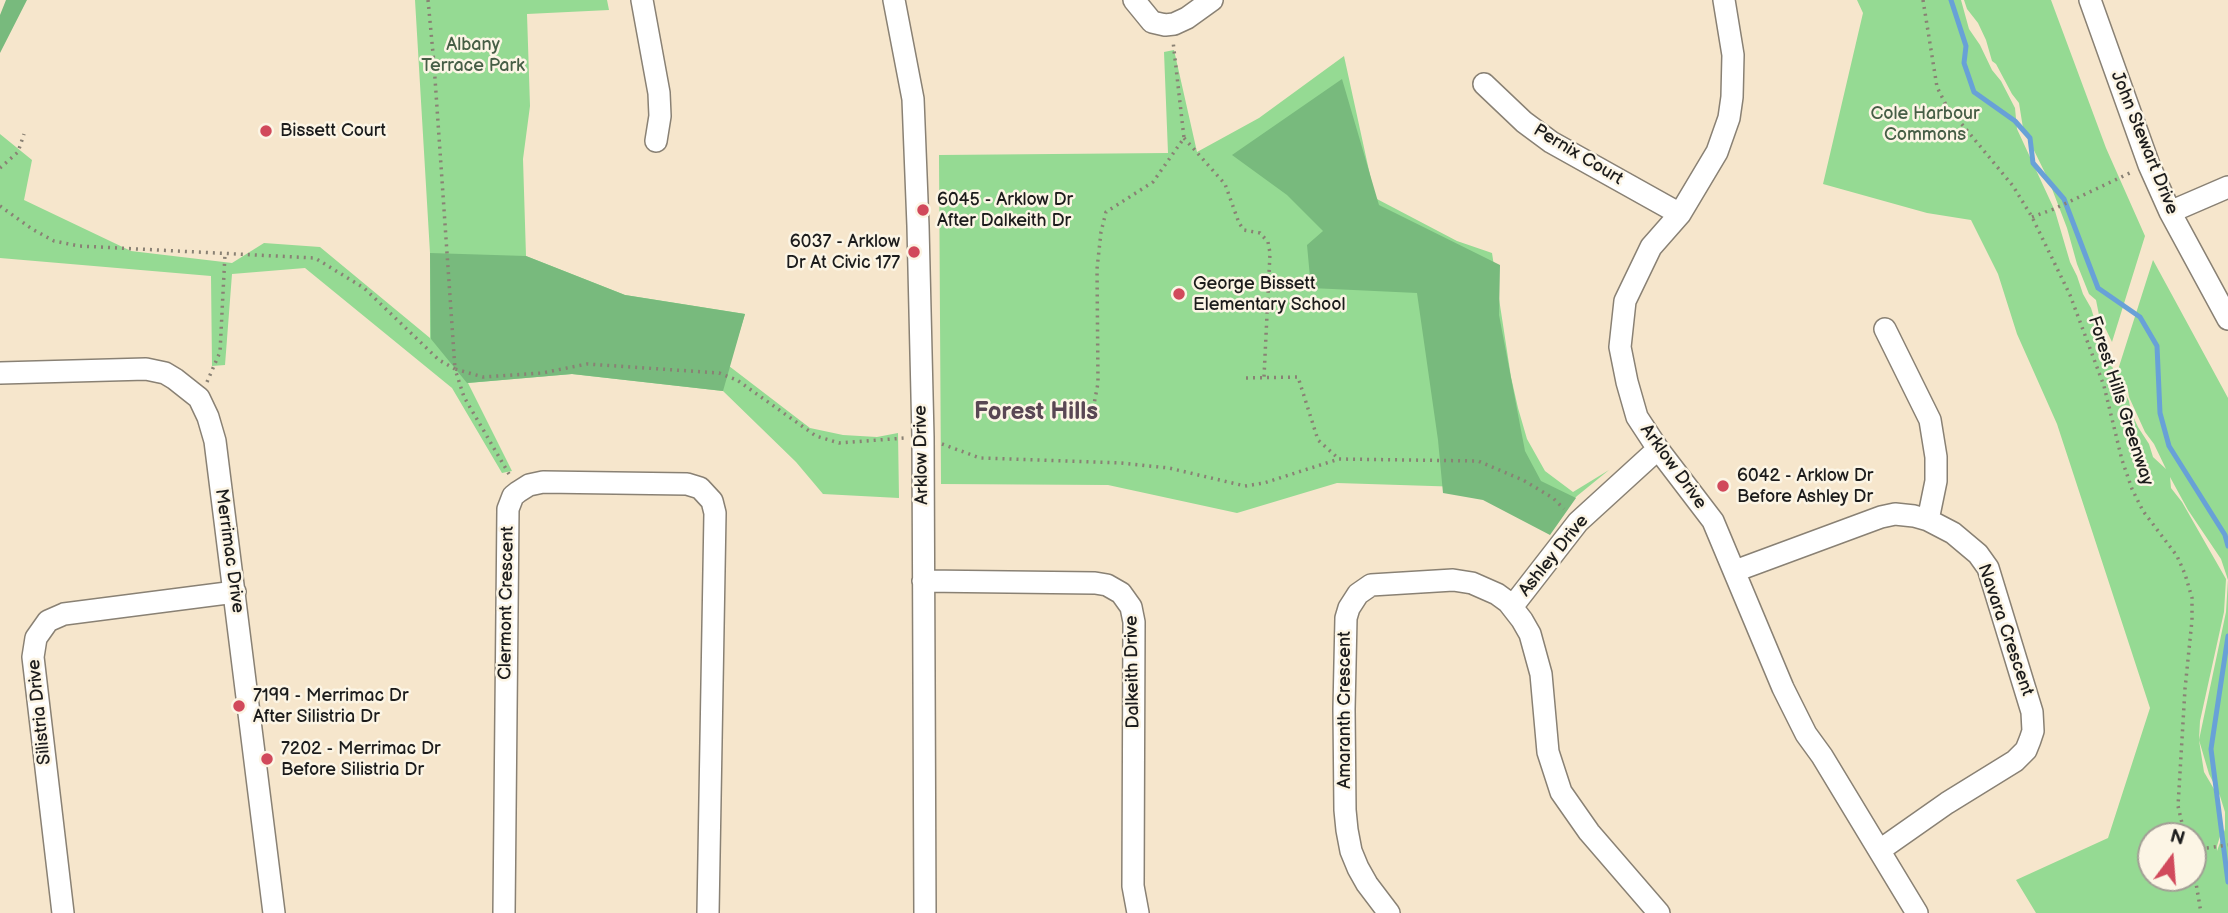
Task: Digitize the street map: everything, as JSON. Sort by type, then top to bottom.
[{"type":"street","points":[[642,0],[659,93],[660,116],[656,141]]},
{"type":"street","name":"Arklow Drive","points":[[894,0],[913,99],[923,437],[925,913]]},
{"type":"street","points":[[1135,0],[1152,22],[1160,25],[1172,25],[1187,18],[1212,0]]},
{"type":"street","name":"Arklow Drive","points":[[1724,0],[1733,55],[1729,118],[1717,152],[1680,214],[1651,247],[1625,301],[1620,347],[1627,382],[1637,417],[1713,521],[1793,711],[1917,913]]},
{"type":"street","name":"John Stewart Drive","points":[[2091,0],[2149,164],[2170,212],[2228,319]]},
{"type":"street","name":"Pernix Court","points":[[1484,84],[1524,122],[1551,142],[1680,214]]},
{"type":"street","points":[[2170,212],[2228,187]]},
{"type":"street","points":[[1885,329],[1930,420],[1936,457],[1936,481],[1928,520]]},
{"type":"street","points":[[0,373],[146,369],[165,373],[199,398]]},
{"type":"street","name":"Merrimac Drive","points":[[199,398],[215,441],[274,913]]},
{"type":"street","name":"Ashley Drive","points":[[1512,607],[1578,522],[1658,449]]},
{"type":"street","points":[[523,488],[543,482],[687,484],[700,488],[712,501],[715,513],[708,913]]},
{"type":"street","name":"Clermont Crescent","points":[[504,913],[508,516],[510,502],[523,488]]},
{"type":"street","name":"Navara Crescent","points":[[1735,571],[1881,517],[1903,515],[1928,520],[1963,540],[1988,568],[2032,712],[2033,730],[2025,750],[2015,761],[1947,803],[1880,850]]},
{"type":"street","name":"Amaranth Crescent","points":[[1389,913],[1358,868],[1351,851],[1346,820],[1344,636],[1349,608],[1358,594],[1371,585],[1452,580],[1472,583],[1502,597],[1530,634],[1544,693],[1548,752],[1561,792],[1589,832],[1660,913]]},
{"type":"street","name":"Dalkeith Drive","points":[[923,581],[1095,583],[1107,585],[1121,593],[1131,607],[1135,622],[1133,886],[1138,913]]},
{"type":"street","name":"Silistria Drive","points":[[63,913],[33,657],[36,638],[48,621],[64,614],[235,592]]},
{"type":"path","points":[[428,0],[455,369],[464,397],[512,478],[523,488]]},
{"type":"path","name":"Forest Hills Greenway","points":[[1923,0],[1937,87],[1946,105],[2013,186],[2032,217],[2070,295],[2099,373],[2132,489],[2143,511],[2177,556],[2185,574],[2192,598],[2178,806],[2182,822]]},
{"type":"path","points":[[1172,25],[1184,138],[1226,184],[1239,223],[1244,230],[1260,233],[1268,242],[1270,253],[1264,377]]},
{"type":"path","points":[[0,167],[18,152],[24,134]]},
{"type":"path","points":[[1093,415],[1098,383],[1097,269],[1106,212],[1153,182],[1184,138]]},
{"type":"path","points":[[2032,217],[2075,200],[2149,164]]},
{"type":"path","points":[[0,206],[54,241],[79,246],[315,258],[364,288],[439,360],[455,369],[484,377],[542,373],[587,364],[719,373],[737,380],[816,436],[839,443],[923,437],[980,457],[1121,463],[1169,468],[1245,486],[1264,483],[1339,459],[1478,461],[1523,480],[1553,498],[1578,522]]},
{"type":"path","points":[[199,398],[220,352],[225,254]]},
{"type":"path","points":[[1246,378],[1298,377],[1318,440],[1339,459]]},
{"type":"path","points":[[2207,848],[2228,845]]},
{"type":"path","points":[[2198,892],[2201,913]]},
{"type":"green space","points":[[6,0],[27,0],[0,53],[0,15]]},
{"type":"green space","name":"Albany Terrace Park","points":[[415,0],[607,0],[609,10],[527,14],[530,106],[523,159],[526,256],[625,295],[745,314],[729,366],[810,428],[843,435],[877,437],[898,433],[899,498],[823,494],[796,462],[723,391],[572,374],[468,383],[512,471],[502,473],[452,388],[305,268],[232,274],[225,365],[212,366],[211,276],[0,258],[0,134],[32,160],[24,200],[131,251],[232,263],[264,243],[320,247],[430,338],[430,253]]},
{"type":"green space","name":"Cole Harbour Commons","points":[[1857,0],[1961,0],[1969,29],[2015,108],[2017,129],[2055,211],[2070,262],[2091,308],[2116,376],[2153,260],[2228,398],[2228,580],[2228,913],[2036,913],[2016,880],[2108,838],[2150,708],[2057,424],[2017,334],[1998,274],[1971,220],[1927,213],[1823,184],[1863,13]],"holes":[[[2118,380],[2127,385],[2129,397],[2145,432],[2166,469],[2153,457]],[[2170,477],[2188,510],[2221,559],[2228,580],[2226,612],[2199,740],[2200,721],[2224,612],[2226,579],[2182,502],[2171,488]],[[2199,740],[2209,774],[2225,812],[2225,829],[2217,851],[2222,830],[2221,815],[2214,789],[2204,772]]]},
{"type":"green space","name":"Cole Harbour Commons","points":[[1964,0],[2051,0],[2106,148],[2145,236],[2112,342],[2099,315],[2096,300],[2089,294],[2077,264],[2049,181],[2023,128],[2019,103],[1992,61],[1986,40]]},
{"type":"green space","points":[[1174,50],[1197,152],[1259,118],[1344,56],[1375,198],[1457,241],[1492,253],[1518,408],[1527,439],[1545,471],[1573,492],[1609,470],[1577,496],[1553,522],[1463,487],[1337,483],[1237,513],[1108,485],[941,484],[939,155],[1168,153],[1164,52]]},
{"type":"green space","points":[[1342,79],[1379,205],[1500,265],[1499,315],[1525,451],[1541,481],[1576,498],[1550,535],[1483,500],[1443,493],[1417,293],[1311,288],[1307,245],[1323,231],[1287,195],[1232,155]]},
{"type":"green space","points":[[430,253],[526,256],[625,295],[745,314],[723,391],[572,374],[467,383],[431,339]]},
{"type":"waterway","points":[[1951,0],[1966,46],[1964,63],[1974,92],[2015,121],[2030,138],[2033,163],[2064,199],[2098,288],[2140,317],[2157,346],[2160,413],[2169,446],[2225,535],[2228,546]]},
{"type":"waterway","points":[[2228,636],[2211,749],[2228,882]]},
{"type":"place","name":"Bissett Court","points":[[266,131]]},
{"type":"place","name":"6045 - Arklow Dr After Dalkeith Dr","points":[[923,210]]},
{"type":"place","name":"6037 - Arklow Dr At Civic 177","points":[[914,252]]},
{"type":"place","name":"George Bissett Elementary School","points":[[1179,294]]},
{"type":"place","name":"6042 - Arklow Dr Before Ashley Dr","points":[[1723,486]]},
{"type":"place","name":"7199 - Merrimac Dr After Silistria Dr","points":[[239,706]]},
{"type":"place","name":"7202 - Merrimac Dr Before Silistria Dr","points":[[267,759]]},
{"type":"district","name":"Forest Hills","points":[[1036,413]]}]
